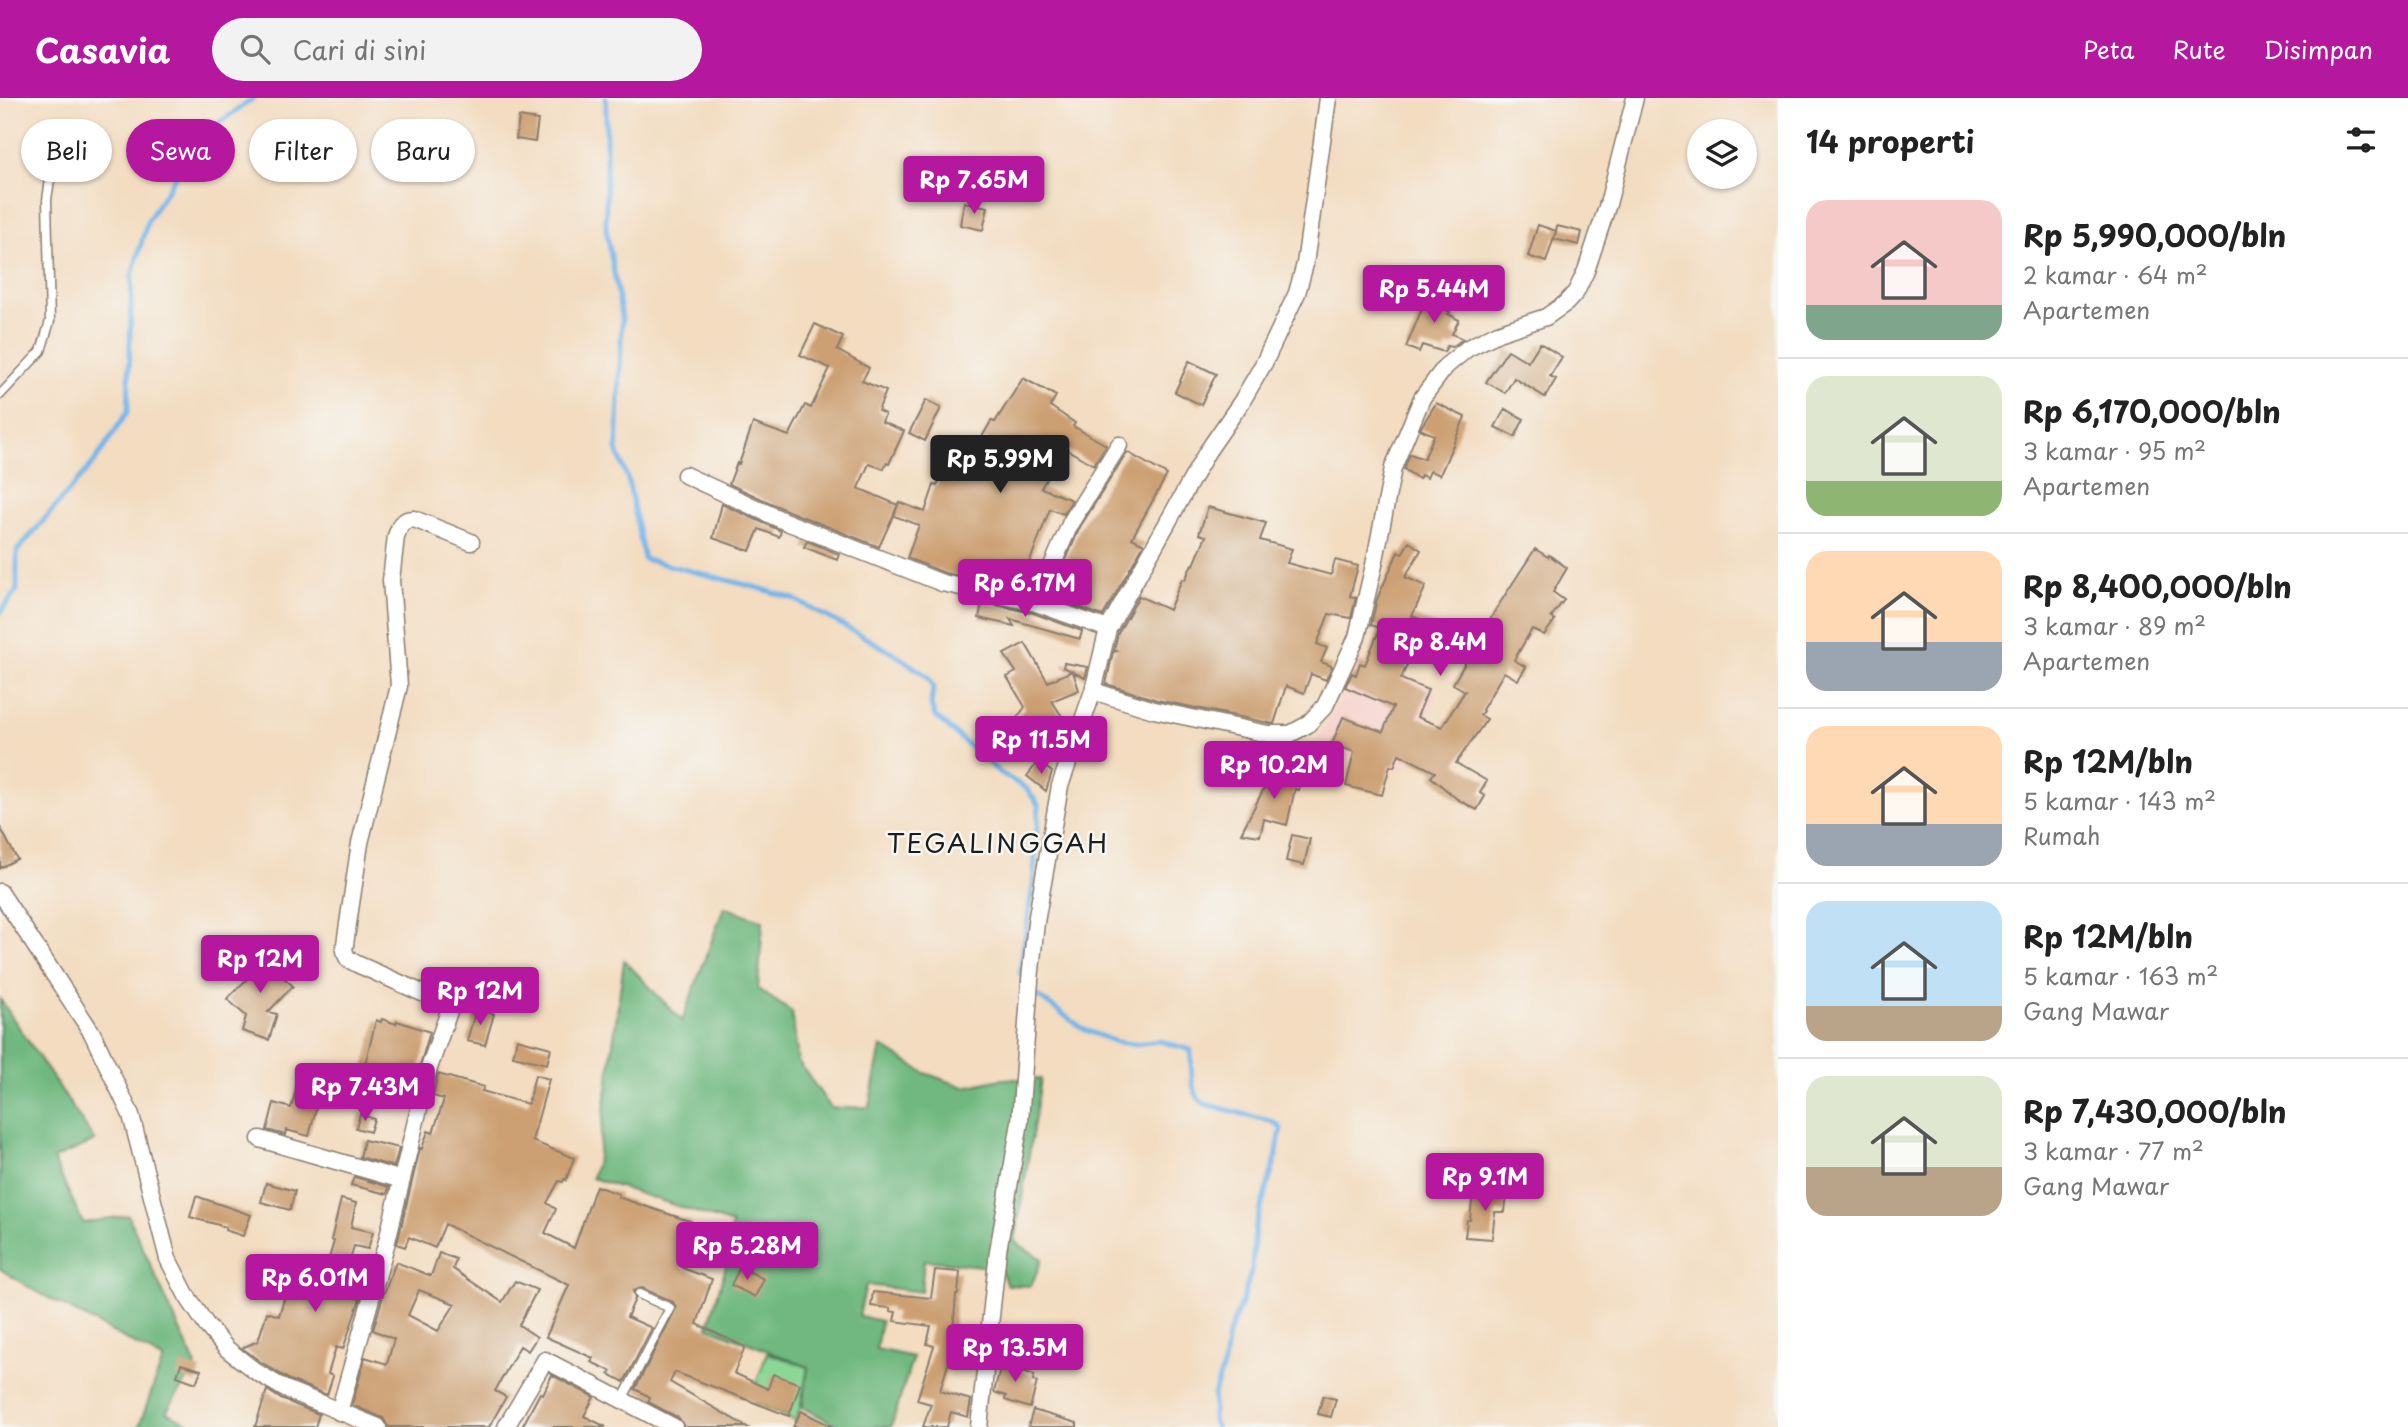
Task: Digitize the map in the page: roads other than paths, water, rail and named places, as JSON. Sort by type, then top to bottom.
[{"type":"street","points":[[979,1427],[998,1251],[1020,1122],[1036,922],[1060,786],[1093,691],[1108,629],[1207,452],[1264,363],[1297,293],[1307,250],[1328,98]]},
{"type":"street","points":[[1093,691],[1154,710],[1268,734],[1290,734],[1307,725],[1325,706],[1357,637],[1393,468],[1422,398],[1446,366],[1468,348],[1498,333],[1546,317],[1576,292],[1586,271],[1608,204],[1635,98]]},
{"type":"street","points":[[1035,603],[1071,522],[1119,445]]},
{"type":"street","points":[[685,475],[784,521],[942,583],[1035,603],[1108,629]]},
{"type":"street","points":[[341,1417],[437,1042],[449,1011],[447,1004],[357,964],[348,959],[344,951],[360,843],[399,686],[391,580],[398,527],[407,520],[414,519],[471,542]]},
{"type":"street","points":[[0,891],[92,1033],[131,1115],[168,1259],[200,1316],[227,1349],[255,1371],[341,1417],[378,1427]]},
{"type":"street","points":[[260,1139],[402,1180]]},
{"type":"street","points":[[506,1427],[545,1360],[674,1427]]},
{"type":"lane","points":[[0,395],[41,351],[50,321],[47,200],[50,182]]},
{"type":"lane","points":[[622,1399],[670,1308],[639,1294]]},
{"type":"waterway","points":[[0,613],[17,590],[17,551],[95,461],[128,411],[132,275],[148,220],[203,134],[254,98]]},
{"type":"waterway","points":[[606,98],[606,228],[622,318],[617,450],[628,480],[644,559],[794,599],[895,654],[928,677],[933,687],[931,706],[935,716],[999,772],[1027,789],[1039,806],[1033,884],[1020,972],[1025,985]]},
{"type":"waterway","points":[[1032,992],[1085,1030],[1116,1042],[1134,1044],[1160,1041],[1191,1050],[1193,1087],[1205,1104],[1274,1122],[1281,1128],[1276,1158],[1255,1228],[1252,1268],[1228,1335],[1224,1364],[1214,1394],[1213,1419],[1216,1427]]},
{"type":"district","name":"TEGALINGGAH","points":[[998,842]]}]
